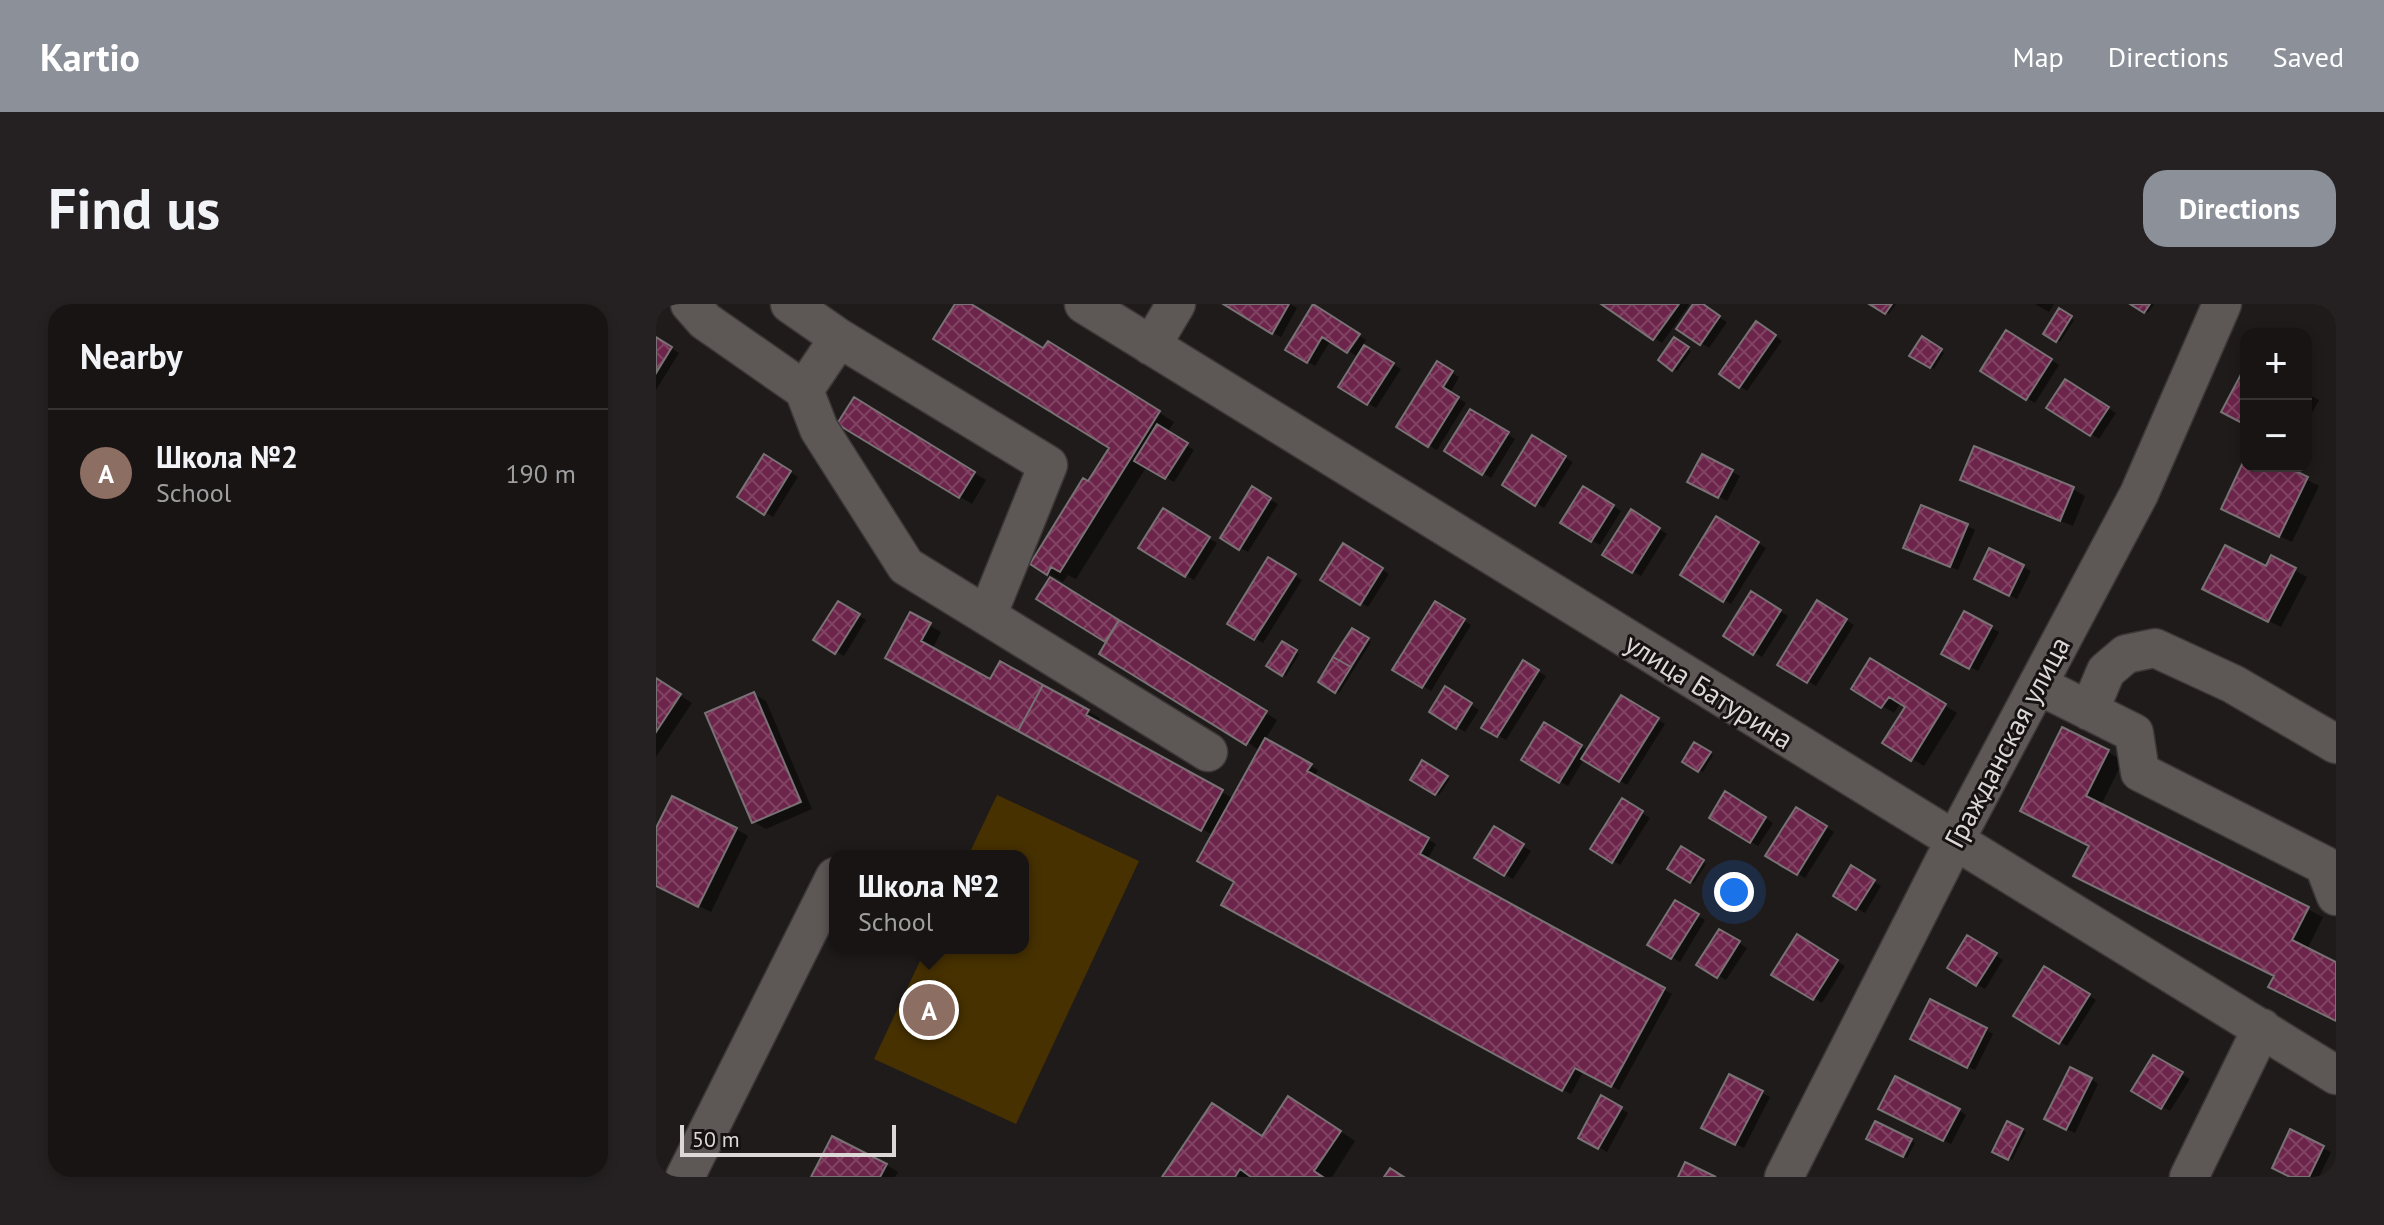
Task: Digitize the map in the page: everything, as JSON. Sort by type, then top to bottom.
[{"type":"street","points":[[690,304],[705,321],[804,390],[819,429],[906,566],[1208,752]]},
{"type":"street","points":[[790,304],[839,338],[1048,465],[987,616]]},
{"type":"street","name":"улица Батурина","points":[[1084,304],[2336,1075]]},
{"type":"street","points":[[1151,346],[1176,304]]},
{"type":"street","name":"Гражданская улица","points":[[1784,1177],[1954,842],[2139,494],[2222,304]]},
{"type":"street","points":[[804,390],[839,338]]},
{"type":"street","points":[[2089,711],[2106,671],[2126,654],[2155,648],[2233,684],[2336,744]]},
{"type":"street","points":[[2038,685],[2134,733],[2140,772],[2324,865],[2336,896]]},
{"type":"street","points":[[685,1177],[829,889]]},
{"type":"street","points":[[2189,1177],[2262,1028]]},
{"type":"shaded area","points":[[997,795],[1139,861],[1016,1124],[874,1059],[923,954],[1029,954],[1029,850],[971,850]]},
{"type":"building","points":[[955,304],[971,304],[1043,348],[1048,341],[1160,411],[1060,572],[1051,567],[1047,575],[1030,564],[1083,478],[1088,481],[1109,448],[933,339]]},
{"type":"building","points":[[1223,304],[1289,304],[1272,334]]},
{"type":"building","points":[[1313,304],[1360,334],[1347,353],[1322,337],[1307,363],[1285,350]]},
{"type":"building","points":[[1601,304],[1679,304],[1653,340]]},
{"type":"building","points":[[1693,304],[1703,304],[1720,316],[1700,345],[1676,329]]},
{"type":"building","points":[[1869,304],[1892,304],[1885,314]]},
{"type":"building","points":[[2130,304],[2150,304],[2144,313]]},
{"type":"building","points":[[2059,308],[2072,316],[2056,342],[2043,334]]},
{"type":"building","points":[[1756,321],[1776,335],[1739,388],[1719,374]]},
{"type":"building","points":[[2006,330],[2052,359],[2026,400],[1980,371]]},
{"type":"building","points":[[1922,336],[1942,349],[1930,368],[1909,356]]},
{"type":"building","points":[[656,337],[672,347],[656,373]]},
{"type":"building","points":[[1674,337],[1689,347],[1672,371],[1658,360]]},
{"type":"building","points":[[1364,345],[1394,363],[1367,405],[1338,387]]},
{"type":"building","points":[[1437,361],[1453,371],[1443,387],[1459,397],[1428,447],[1396,427]]},
{"type":"building","points":[[2240,376],[2240,422],[2221,412]]},
{"type":"building","points":[[2065,379],[2109,407],[2090,436],[2046,408]]},
{"type":"building","points":[[854,397],[975,472],[959,498],[837,424]]},
{"type":"building","points":[[1470,409],[1509,432],[1482,475],[1444,451]]},
{"type":"building","points":[[1157,424],[1188,443],[1165,479],[1134,461]]},
{"type":"building","points":[[1532,435],[1566,456],[1535,506],[1502,485]]},
{"type":"building","points":[[1974,446],[2074,487],[2060,521],[1960,480]]},
{"type":"building","points":[[764,454],[791,471],[764,515],[737,497]]},
{"type":"building","points":[[1702,454],[1733,470],[1718,498],[1687,482]]},
{"type":"building","points":[[2240,469],[2240,472],[2298,472],[2308,477],[2279,537],[2221,509]]},
{"type":"building","points":[[1252,486],[1271,498],[1239,550],[1220,538]]},
{"type":"building","points":[[1583,486],[1614,505],[1591,542],[1560,523]]},
{"type":"building","points":[[1921,505],[1968,524],[1950,567],[1903,548]]},
{"type":"building","points":[[1163,508],[1210,537],[1185,577],[1138,548]]},
{"type":"building","points":[[1631,509],[1660,528],[1632,573],[1602,555]]},
{"type":"building","points":[[1716,516],[1759,542],[1723,602],[1680,575]]},
{"type":"building","points":[[1343,543],[1383,568],[1360,605],[1320,580]]},
{"type":"building","points":[[2225,545],[2266,566],[2271,555],[2296,568],[2268,622],[2202,589]]},
{"type":"building","points":[[1989,548],[2024,565],[2009,596],[1974,579]]},
{"type":"building","points":[[1268,557],[1296,574],[1254,640],[1227,624]]},
{"type":"building","points":[[1050,577],[1119,620],[1105,642],[1036,599]]},
{"type":"building","points":[[1751,591],[1781,610],[1753,655],[1723,636]]},
{"type":"building","points":[[1817,600],[1847,619],[1807,683],[1777,665]]},
{"type":"building","points":[[838,601],[860,614],[835,654],[813,640]]},
{"type":"building","points":[[1435,601],[1465,619],[1422,688],[1392,670]]},
{"type":"building","points":[[1964,611],[1992,626],[1969,669],[1941,654]]},
{"type":"building","points":[[910,612],[931,623],[921,641],[990,679],[1000,661],[1043,685],[1018,731],[885,658]]},
{"type":"building","points":[[1119,620],[1267,711],[1246,745],[1099,654]]},
{"type":"building","points":[[1352,628],[1369,638],[1351,667],[1333,657]]},
{"type":"building","points":[[1282,641],[1297,650],[1282,676],[1266,666]]},
{"type":"building","points":[[1333,657],[1351,667],[1335,693],[1318,682]]},
{"type":"building","points":[[1870,658],[1946,704],[1911,761],[1882,743],[1905,707],[1889,697],[1881,708],[1851,689]]},
{"type":"building","points":[[1523,660],[1539,670],[1497,737],[1481,728]]},
{"type":"building","points":[[656,678],[681,694],[656,732]]},
{"type":"building","points":[[1043,685],[1089,710],[1086,715],[1223,790],[1201,831],[1018,731]]},
{"type":"building","points":[[1445,686],[1472,703],[1456,729],[1429,712]]},
{"type":"building","points":[[754,692],[801,802],[752,823],[705,713]]},
{"type":"building","points":[[1621,695],[1659,718],[1619,782],[1581,759]]},
{"type":"building","points":[[1544,722],[1582,745],[1559,783],[1521,760]]},
{"type":"building","points":[[2062,727],[2109,750],[2086,796],[2309,907],[2292,940],[2336,962],[2336,1021],[2268,987],[2274,976],[2073,876],[2089,846],[2020,811]]},
{"type":"building","points":[[1265,738],[1312,764],[1307,771],[1429,838],[1420,854],[1665,988],[1611,1087],[1575,1068],[1562,1091],[1221,905],[1234,882],[1197,861]]},
{"type":"building","points":[[1694,742],[1711,752],[1698,772],[1682,762]]},
{"type":"building","points":[[1422,760],[1448,776],[1435,795],[1410,780]]},
{"type":"building","points":[[1725,791],[1766,817],[1750,843],[1709,818]]},
{"type":"building","points":[[672,796],[737,828],[698,907],[656,886],[656,828]]},
{"type":"building","points":[[1622,798],[1643,811],[1612,863],[1590,849]]},
{"type":"building","points":[[1796,807],[1827,826],[1797,875],[1765,856]]},
{"type":"building","points":[[1494,826],[1524,844],[1504,876],[1474,858]]},
{"type":"building","points":[[1681,846],[1704,860],[1690,883],[1667,869]]},
{"type":"building","points":[[1851,865],[1875,880],[1856,910],[1833,896]]},
{"type":"building","points":[[1675,900],[1699,914],[1671,959],[1647,945]]},
{"type":"building","points":[[1719,929],[1740,941],[1717,978],[1696,965]]},
{"type":"building","points":[[1797,934],[1838,960],[1813,1000],[1771,975]]},
{"type":"building","points":[[1967,935],[1997,953],[1976,986],[1947,968]]},
{"type":"building","points":[[2044,966],[2090,994],[2059,1044],[2013,1016]]},
{"type":"building","points":[[1930,999],[1987,1028],[1967,1068],[1910,1039]]},
{"type":"building","points":[[2153,1055],[2183,1072],[2161,1109],[2131,1091]]},
{"type":"building","points":[[2070,1067],[2092,1078],[2066,1130],[2044,1119]]},
{"type":"building","points":[[1729,1074],[1763,1091],[1735,1145],[1701,1128]]},
{"type":"building","points":[[1895,1076],[1960,1109],[1943,1141],[1878,1109]]},
{"type":"building","points":[[1601,1095],[1622,1107],[1598,1149],[1578,1138]]},
{"type":"building","points":[[1288,1096],[1341,1131],[1314,1171],[1323,1177],[1251,1177],[1240,1169],[1235,1177],[1162,1177],[1212,1103],[1262,1136]]},
{"type":"building","points":[[1875,1121],[1912,1139],[1903,1157],[1866,1139]]},
{"type":"building","points":[[2007,1121],[2023,1129],[2008,1160],[1992,1152]]},
{"type":"building","points":[[2290,1129],[2324,1146],[2309,1177],[2290,1177],[2272,1168]]},
{"type":"building","points":[[832,1136],[887,1164],[880,1177],[811,1177]]},
{"type":"building","points":[[1685,1162],[1716,1177],[1678,1177]]},
{"type":"building","points":[[1390,1168],[1404,1177],[1384,1177]]},
{"type":"place","name":"Школа №2","points":[[929,1010]]}]
